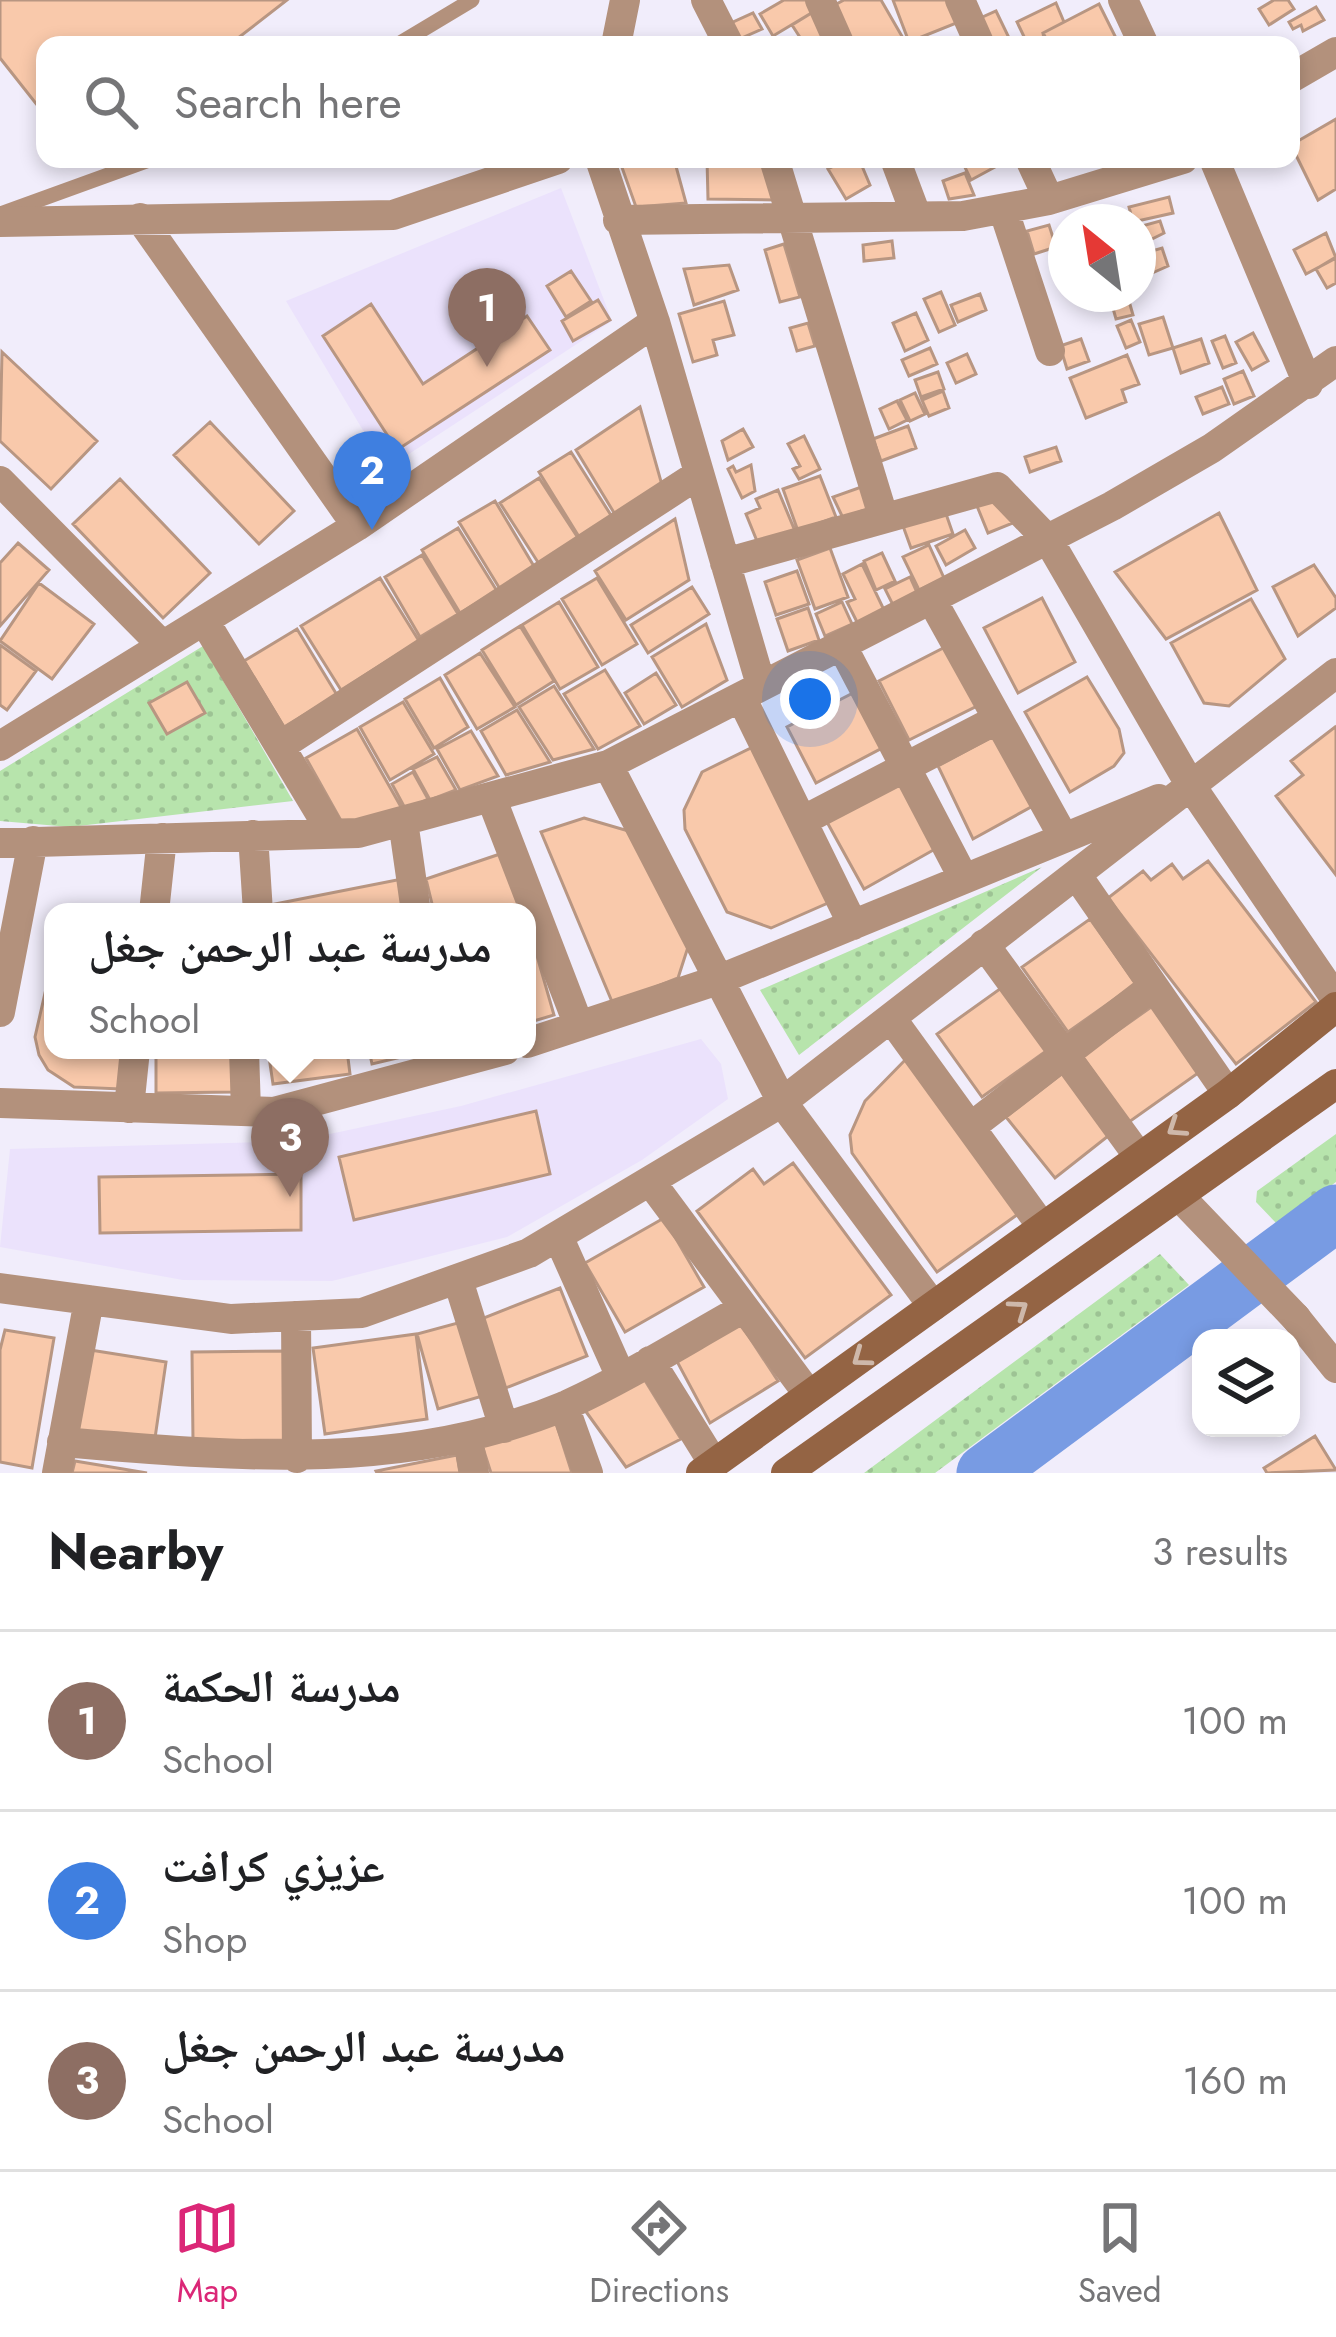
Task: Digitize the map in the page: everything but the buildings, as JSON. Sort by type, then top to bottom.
[{"type":"main road","points":[[707,1469],[1138,1154],[1228,1094],[1336,1003]]},
{"type":"main road","points":[[786,1473],[1336,1084]]},
{"type":"street","points":[[618,36],[625,0]]},
{"type":"street","points":[[706,0],[724,36]]},
{"type":"street","points":[[820,0],[836,36]]},
{"type":"street","points":[[960,0],[976,36]]},
{"type":"street","points":[[1123,0],[1140,36]]},
{"type":"street","points":[[1300,73],[1336,52]]},
{"type":"street","points":[[0,218],[393,214],[531,168]]},
{"type":"street","points":[[603,168],[655,322],[725,563],[751,691],[802,821],[853,925]]},
{"type":"street","points":[[777,168],[883,516]]},
{"type":"street","points":[[898,168],[916,215]]},
{"type":"street","points":[[1034,168],[1048,200]]},
{"type":"street","points":[[618,220],[1004,211],[1153,168]]},
{"type":"street","points":[[1218,168],[1308,384]]},
{"type":"street","points":[[1004,211],[1050,350]]},
{"type":"street","points":[[140,218],[357,526]]},
{"type":"street","points":[[0,746],[357,526],[655,322]]},
{"type":"street","points":[[0,843],[358,833],[608,765],[1048,541],[1212,448],[1336,361]]},
{"type":"street","points":[[282,745],[699,474]]},
{"type":"street","points":[[0,481],[162,645]]},
{"type":"street","points":[[725,563],[997,488],[1048,541],[1191,786],[1336,1003]]},
{"type":"street","points":[[933,602],[1064,838]]},
{"type":"street","points":[[205,622],[332,833]]},
{"type":"street","points":[[842,646],[964,879]]},
{"type":"street","points":[[0,1288],[231,1319],[362,1313],[458,1280],[558,1236],[782,1102],[1336,673]]},
{"type":"street","points":[[802,821],[998,719]]},
{"type":"street","points":[[608,765],[782,1102],[933,1306]]},
{"type":"street","points":[[536,1039],[718,980],[1191,786]]},
{"type":"street","points":[[491,797],[525,903]]},
{"type":"street","points":[[403,821],[415,903]]},
{"type":"street","points":[[253,835],[257,903]]},
{"type":"street","points":[[155,903],[163,838]]},
{"type":"street","points":[[0,1012],[33,841]]},
{"type":"street","points":[[1078,877],[1228,1094]]},
{"type":"street","points":[[536,936],[579,1026]]},
{"type":"street","points":[[984,944],[1138,1154]]},
{"type":"street","points":[[972,1126],[1152,987]]},
{"type":"street","points":[[891,1018],[1041,1225]]},
{"type":"street","points":[[129,1108],[134,1059]]},
{"type":"street","points":[[244,1059],[246,1112]]},
{"type":"street","points":[[0,1103],[274,1112],[459,1059]]},
{"type":"street","points":[[650,1181],[809,1395]]},
{"type":"street","points":[[1180,1197],[1213,1227],[1336,1368]]},
{"type":"street","points":[[558,1236],[621,1377]]},
{"type":"street","points":[[458,1280],[504,1428]]},
{"type":"street","points":[[89,1300],[59,1458],[254,1466],[297,1458],[370,1465],[504,1428],[564,1406],[744,1308]]},
{"type":"street","points":[[296,1316],[297,1458]]},
{"type":"street","points":[[650,1361],[707,1469]]},
{"type":"street","points":[[564,1406],[588,1473]]},
{"type":"street","points":[[468,1439],[474,1473]]},
{"type":"lane","points":[[412,36],[472,0]]},
{"type":"lane","points":[[0,218],[129,168]]},
{"type":"shaded area","points":[[561,188],[612,321],[386,469],[286,301]]},
{"type":"shaded area","points":[[701,1039],[721,1064],[728,1099],[642,1160],[507,1237],[332,1281],[183,1280],[0,1247],[10,1149],[297,1141],[461,1106]]},
{"type":"green space","points":[[203,646],[293,801],[70,827],[0,821],[0,771]]},
{"type":"green space","points":[[1042,867],[799,1055],[760,990]]},
{"type":"green space","points":[[1336,1134],[1336,1182],[1278,1225],[1256,1202],[1257,1191]]},
{"type":"green space","points":[[1160,1254],[1189,1285],[935,1473],[864,1473]]},
{"type":"waterway","points":[[985,1473],[1336,1213]]},
{"type":"place","name":"مدرسة الحكمة","points":[[487,367]]},
{"type":"place","name":"عزيزي كرافت","points":[[372,530]]},
{"type":"place","name":"مدرسة عبد الرحمن جغل","points":[[290,1197]]}]
